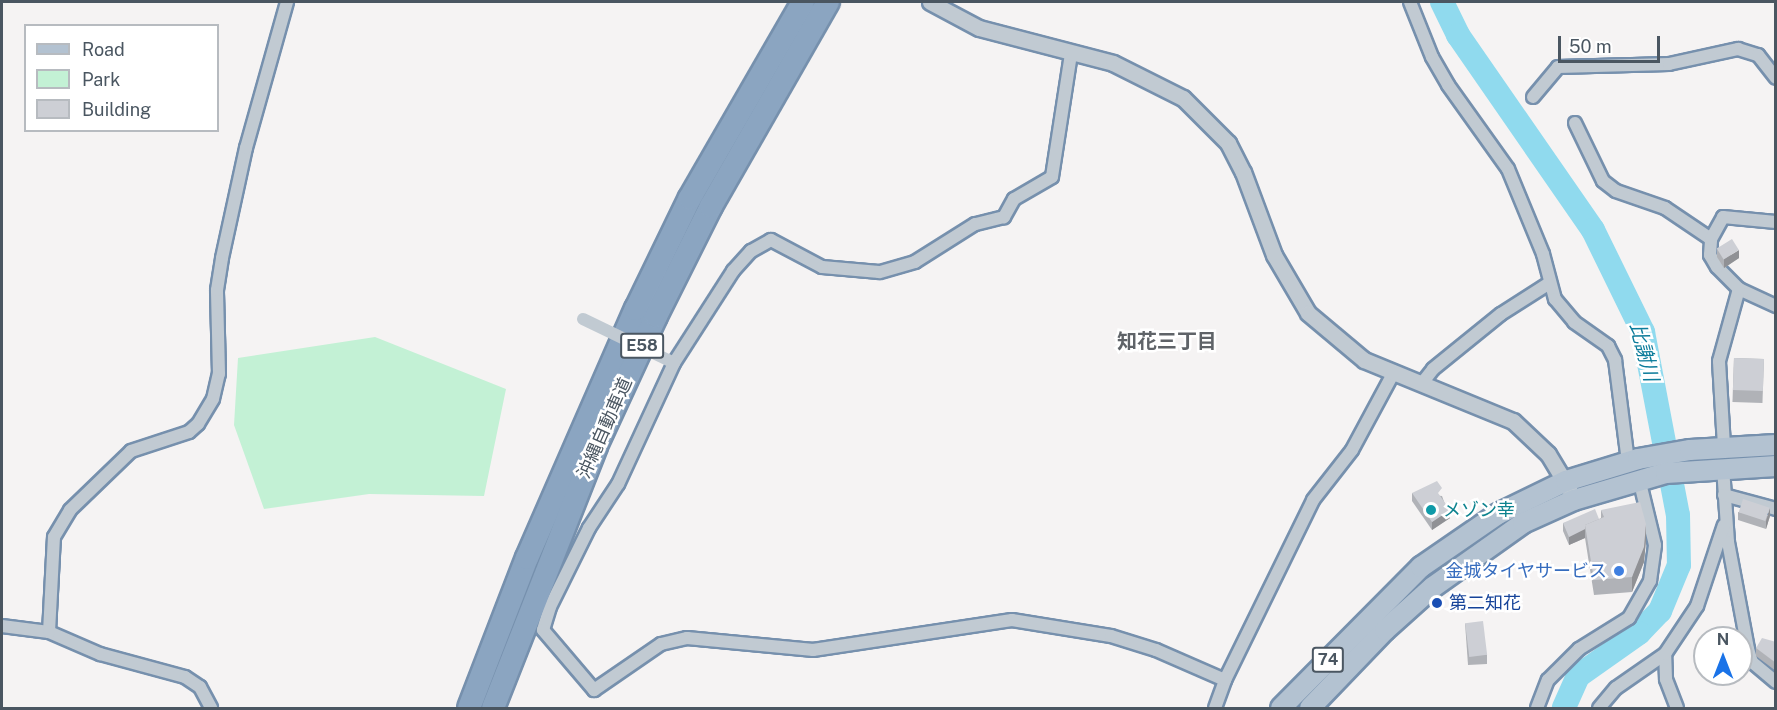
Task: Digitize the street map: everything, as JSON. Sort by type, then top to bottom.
[{"type":"highway","name":"沖縄自動車道","points":[[469,708],[527,558],[636,309],[690,198],[803,2]]},
{"type":"highway","name":"沖縄自動車道","points":[[493,708],[596,446],[646,338],[711,206],[828,2]]},
{"type":"main road","name":"74","points":[[1310,708],[1384,630],[1433,587],[1522,523],[1637,470],[1690,450],[1724,446],[1776,445]]},
{"type":"main road","name":"74","points":[[1281,708],[1374,612],[1451,543],[1498,514],[1566,481],[1637,470],[1776,466]]},
{"type":"street","points":[[49,632],[54,537],[70,510],[131,451],[189,432],[198,424],[213,399],[219,375],[218,290],[222,258],[246,148],[287,2]]},
{"type":"street","points":[[930,2],[979,28],[1071,54],[1113,63],[1150,79],[1183,98],[1209,121],[1228,143],[1243,172],[1274,255],[1308,313],[1365,360],[1513,421],[1548,454],[1566,481],[1574,500]]},
{"type":"street","points":[[1410,2],[1432,57],[1448,85],[1508,169],[1543,254],[1548,284],[1562,309],[1574,322],[1596,334],[1615,360],[1637,470],[1653,534],[1655,557],[1641,601],[1629,618],[1579,649],[1548,680],[1537,708]]},
{"type":"street","points":[[1533,97],[1558,67],[1669,64],[1738,49],[1758,56],[1776,78]]},
{"type":"street","points":[[1071,54],[1052,177],[1014,199],[1004,217],[975,224],[915,262],[879,272],[822,267],[771,240],[762,242],[733,271],[674,363],[618,484],[589,528],[550,607],[543,630],[594,690],[662,644],[687,638],[813,650],[1012,620],[1111,636],[1156,650],[1225,680]]},
{"type":"street","points":[[1575,123],[1604,181],[1616,191],[1665,208],[1711,238]]},
{"type":"street","points":[[1776,222],[1723,217],[1711,238],[1710,255],[1717,267],[1739,289],[1776,306]]},
{"type":"street","points":[[1423,382],[1433,369],[1501,314],[1548,284]]},
{"type":"street","points":[[1724,446],[1719,361],[1739,289]]},
{"type":"street","points":[[582,320],[674,363]]},
{"type":"street","points":[[1215,708],[1225,680],[1314,500],[1352,450],[1394,372]]},
{"type":"street","points":[[1724,467],[1725,521],[1743,626]]},
{"type":"street","points":[[1724,495],[1776,508]]},
{"type":"street","points":[[1599,708],[1616,688],[1665,654],[1697,606],[1725,521]]},
{"type":"street","points":[[2,627],[49,632],[100,654],[185,677],[200,687],[211,708]]},
{"type":"street","points":[[1753,641],[1766,642]]},
{"type":"street","points":[[1665,654],[1666,679],[1677,708]]},
{"type":"street","points":[[1753,663],[1776,682]]},
{"type":"green space","points":[[375,337],[506,389],[484,496],[369,494],[264,509],[234,425],[238,358]]},
{"type":"building","points":[[1732,239],[1739,250],[1724,260],[1717,249]]},
{"type":"building","points":[[1734,358],[1764,359],[1763,391],[1733,390]]},
{"type":"building","name":"メゾン幸","points":[[1437,481],[1442,488],[1438,493],[1450,510],[1432,522],[1412,493]]},
{"type":"building","points":[[1743,499],[1770,508],[1765,521],[1739,512]]},
{"type":"building","points":[[1640,502],[1646,524],[1644,547],[1632,577],[1594,580],[1585,525],[1604,517],[1601,510]]},
{"type":"building","points":[[1595,509],[1599,519],[1585,525],[1585,529],[1569,537],[1563,523]]},
{"type":"building","points":[[1483,621],[1487,655],[1469,657],[1465,623]]},
{"type":"building","points":[[1762,638],[1776,642],[1776,663],[1756,648]]},
{"type":"waterway","name":"比謝川","points":[[1442,2],[1458,35],[1593,230],[1643,332],[1678,515],[1679,565],[1660,611],[1639,633],[1578,676],[1564,708]]},
{"type":"place","name":"メゾン幸","points":[[1431,510]]},
{"type":"place","name":"金城タイヤサービス","points":[[1619,571]]},
{"type":"place","name":"第二知花","points":[[1437,603]]},
{"type":"district","name":"知花三丁目","points":[[1167,341]]}]
